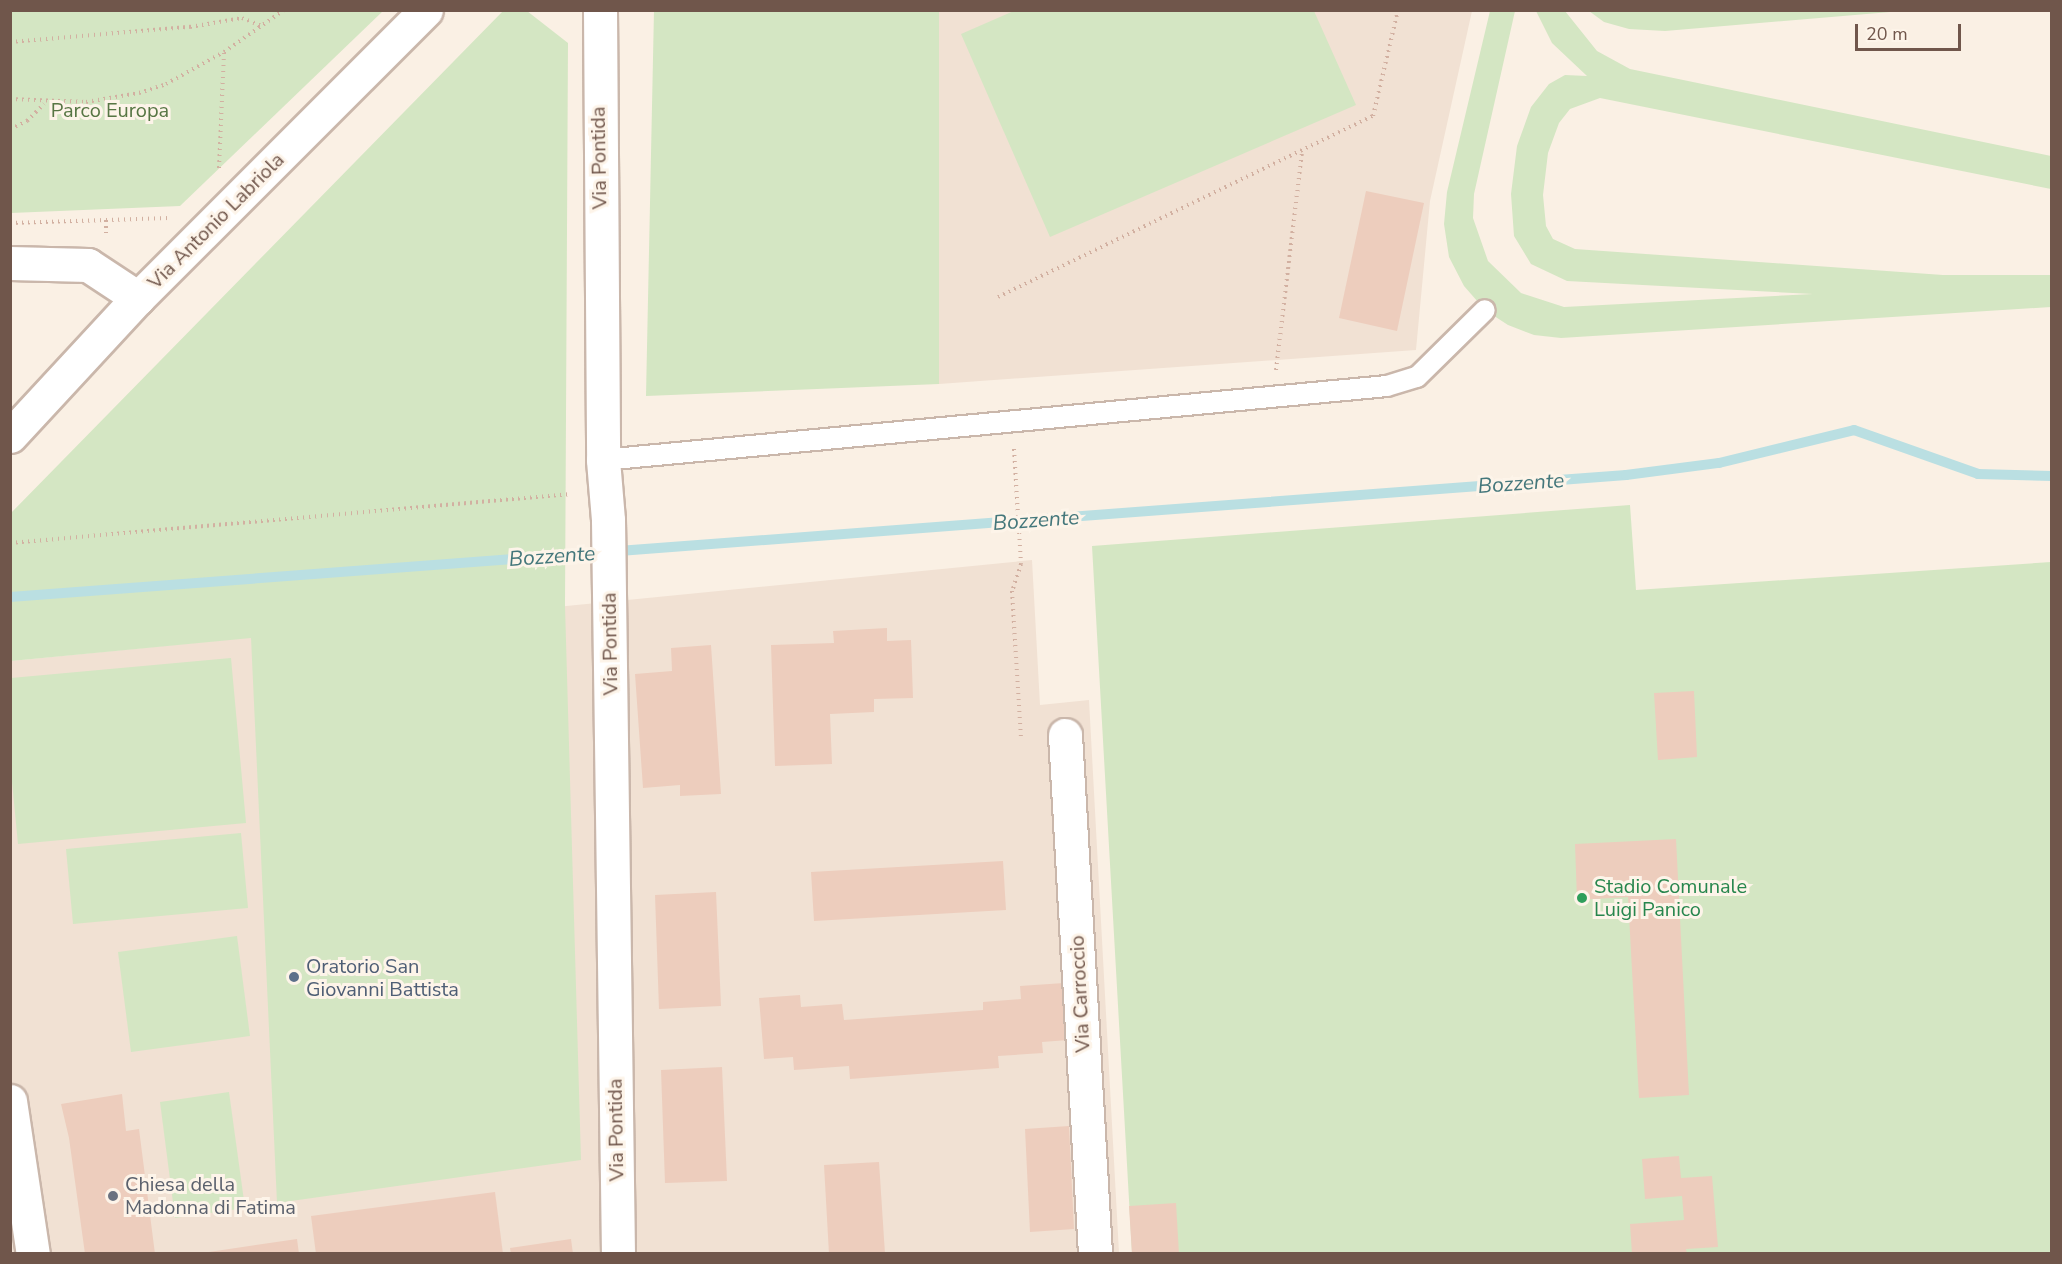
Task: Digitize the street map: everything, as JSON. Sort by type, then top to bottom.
[{"type":"street","name":"Via Antonio Labriola","points":[[10,436],[138,298],[426,10]]},
{"type":"street","name":"Via Pontida","points":[[594,19],[609,605],[618,1254]]},
{"type":"street","points":[[10,262],[88,265],[138,298]]},
{"type":"street","name":"Via Carroccio","points":[[1065,735],[1095,1254]]},
{"type":"street","points":[[10,1101],[17,1189],[33,1254]]},
{"type":"lane","points":[[605,491],[1013,421],[1387,386],[1417,377],[1485,310]]},
{"type":"path","points":[[10,99],[45,104],[86,102],[139,93],[166,84],[224,52],[284,10]]},
{"type":"path","points":[[998,297],[1374,116],[1398,10]]},
{"type":"path","points":[[10,42],[178,28],[242,18],[262,26]]},
{"type":"path","points":[[219,173],[224,52]]},
{"type":"path","points":[[10,129],[27,121],[45,104]]},
{"type":"path","points":[[1272,395],[1302,150]]},
{"type":"path","points":[[10,223],[178,218],[191,245]]},
{"type":"path","points":[[1013,421],[1021,564],[1012,591],[1021,738]]},
{"type":"path","points":[[10,543],[605,491]]},
{"type":"shaded area","points":[[939,11],[1472,11],[1430,201],[1416,350],[939,384]]},
{"type":"shaded area","points":[[1032,560],[1040,705],[1089,700],[1119,1253],[11,1254],[11,661]]},
{"type":"green space","points":[[654,10],[939,11],[939,384],[646,396]]},
{"type":"green space","points":[[1016,10],[1314,11],[1356,105],[1050,237],[961,34]]},
{"type":"green space","name":"Parco Europa","points":[[10,11],[383,11],[180,206],[11,213]]},
{"type":"green space","points":[[503,11],[527,11],[568,43],[565,606],[581,1160],[277,1203],[251,638],[11,661],[11,513]]},
{"type":"green space","points":[[1490,11],[1515,11],[1474,194],[1473,218],[1488,261],[1521,293],[1564,307],[1813,294],[1567,281],[1531,264],[1514,236],[1511,194],[1517,146],[1531,107],[1549,84],[1565,75],[1587,76],[1552,43],[1536,11],[1565,11],[1597,51],[1630,69],[2051,156],[2051,189],[1600,98],[1570,109],[1559,123],[1548,153],[1543,195],[1546,226],[1553,239],[1575,249],[1943,275],[2051,275],[2051,307],[1561,338],[1534,335],[1508,325],[1485,310],[1464,286],[1449,257],[1444,224],[1447,192]]},
{"type":"green space","points":[[1589,11],[1902,11],[1665,31],[1629,29],[1604,22]]},
{"type":"green space","name":"Stadio Comunale Luigi Panico","points":[[1630,505],[1636,590],[2051,562],[2051,1253],[1132,1253],[1092,546]]},
{"type":"green space","points":[[231,658],[246,823],[18,844],[10,761],[11,678]]},
{"type":"green space","points":[[241,833],[248,908],[73,924],[66,849]]},
{"type":"green space","points":[[237,936],[250,1036],[131,1052],[118,952]]},
{"type":"green space","points":[[229,1092],[245,1208],[175,1218],[160,1102]]},
{"type":"building","points":[[1366,191],[1424,203],[1397,331],[1339,318]]},
{"type":"building","points":[[887,628],[887,641],[911,640],[913,698],[874,699],[874,712],[830,714],[832,764],[775,766],[771,645],[834,643],[833,631]]},
{"type":"building","points":[[711,645],[721,794],[680,796],[680,785],[643,788],[635,674],[672,671],[671,648]]},
{"type":"building","points":[[1694,691],[1697,757],[1658,760],[1654,693]]},
{"type":"building","points":[[1676,839],[1689,1095],[1639,1098],[1628,897],[1577,900],[1575,844]]},
{"type":"building","points":[[1003,861],[1006,910],[814,921],[811,872]]},
{"type":"building","points":[[716,892],[721,1006],[659,1009],[655,895]]},
{"type":"building","points":[[1064,983],[1068,1040],[1042,1042],[1043,1053],[998,1056],[999,1068],[850,1079],[849,1066],[794,1070],[793,1057],[764,1059],[759,998],[800,995],[801,1007],[842,1004],[844,1020],[983,1010],[983,1002],[1021,999],[1020,986]]},
{"type":"building","points":[[722,1067],[727,1181],[665,1183],[661,1070]]},
{"type":"building","name":"Chiesa della Madonna di Fatima","points":[[122,1094],[126,1131],[139,1129],[155,1254],[85,1254],[69,1138],[61,1104]]},
{"type":"building","points":[[1069,1126],[1074,1229],[1030,1232],[1025,1129]]},
{"type":"building","points":[[1679,1156],[1681,1178],[1712,1176],[1718,1247],[1686,1249],[1687,1254],[1632,1254],[1630,1224],[1684,1220],[1682,1196],[1645,1199],[1642,1159]]},
{"type":"building","points":[[879,1162],[885,1254],[829,1254],[824,1165]]},
{"type":"building","points":[[495,1192],[503,1254],[316,1254],[311,1216]]},
{"type":"building","points":[[1176,1203],[1179,1254],[1132,1254],[1129,1206]]},
{"type":"building","points":[[297,1239],[299,1254],[210,1254],[209,1252]]},
{"type":"building","points":[[571,1239],[573,1254],[511,1254],[510,1248]]},
{"type":"waterway","name":"Bozzente","points":[[10,597],[1626,475],[1719,463],[1854,430],[1978,474],[2052,476]]},
{"type":"place","name":"Stadio Comunale Luigi Panico","points":[[1582,898]]},
{"type":"place","name":"Oratorio San Giovanni Battista","points":[[294,977]]},
{"type":"place","name":"Chiesa della Madonna di Fatima","points":[[113,1196]]}]
